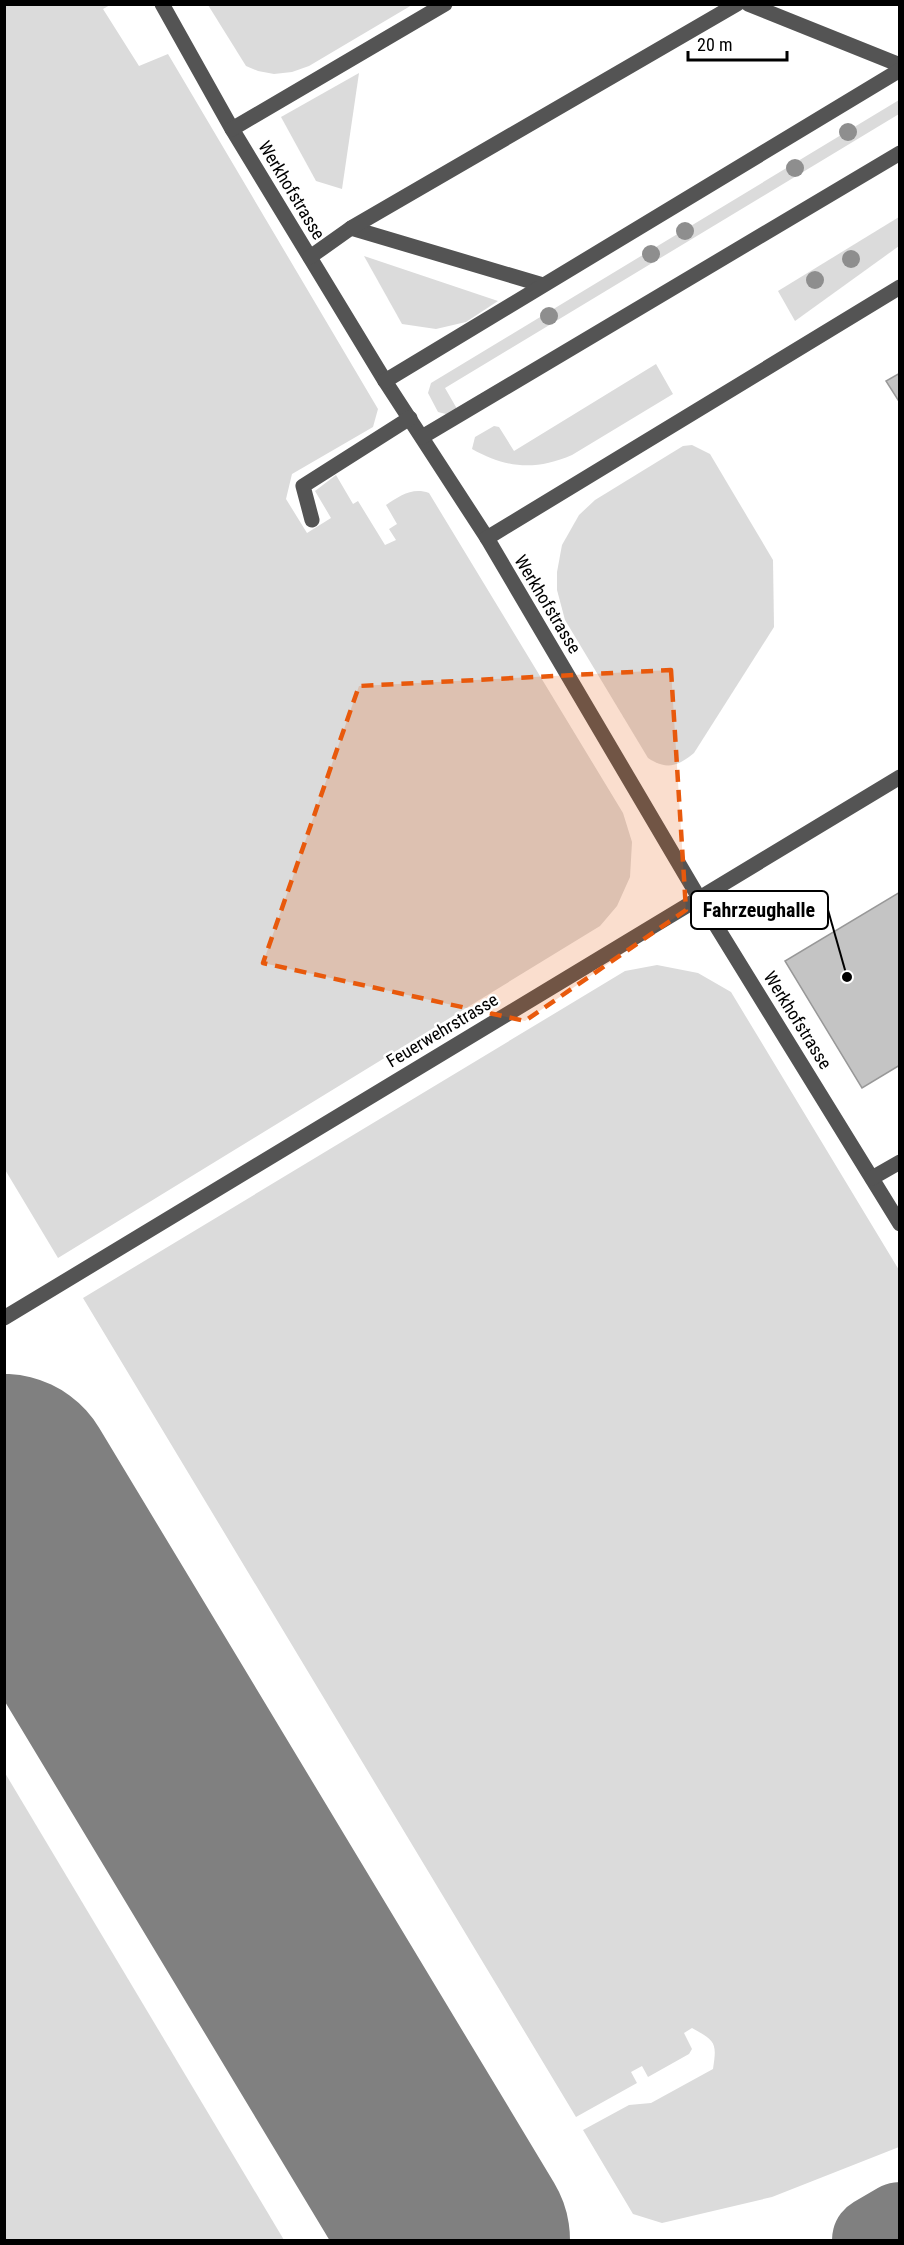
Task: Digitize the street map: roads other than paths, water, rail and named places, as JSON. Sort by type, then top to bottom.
[{"type":"lane","name":"Werkhofstrasse","points":[[162,4],[232,129],[385,381],[487,538],[699,897],[900,1224]]},
{"type":"lane","points":[[232,129],[445,4]]},
{"type":"lane","points":[[310,257],[351,228],[737,4]]},
{"type":"lane","points":[[748,4],[900,65]]},
{"type":"lane","points":[[385,381],[900,70]]},
{"type":"lane","points":[[422,437],[900,153]]},
{"type":"lane","points":[[351,228],[543,285]]},
{"type":"lane","points":[[487,538],[900,287]]},
{"type":"lane","points":[[312,520],[303,486],[410,418]]},
{"type":"lane","name":"Feuerwehrstrasse","points":[[4,1318],[900,777]]},
{"type":"lane","points":[[872,1178],[900,1162]]},
{"type":"place","name":"Fahrzeughalle","points":[[847,977]]}]
